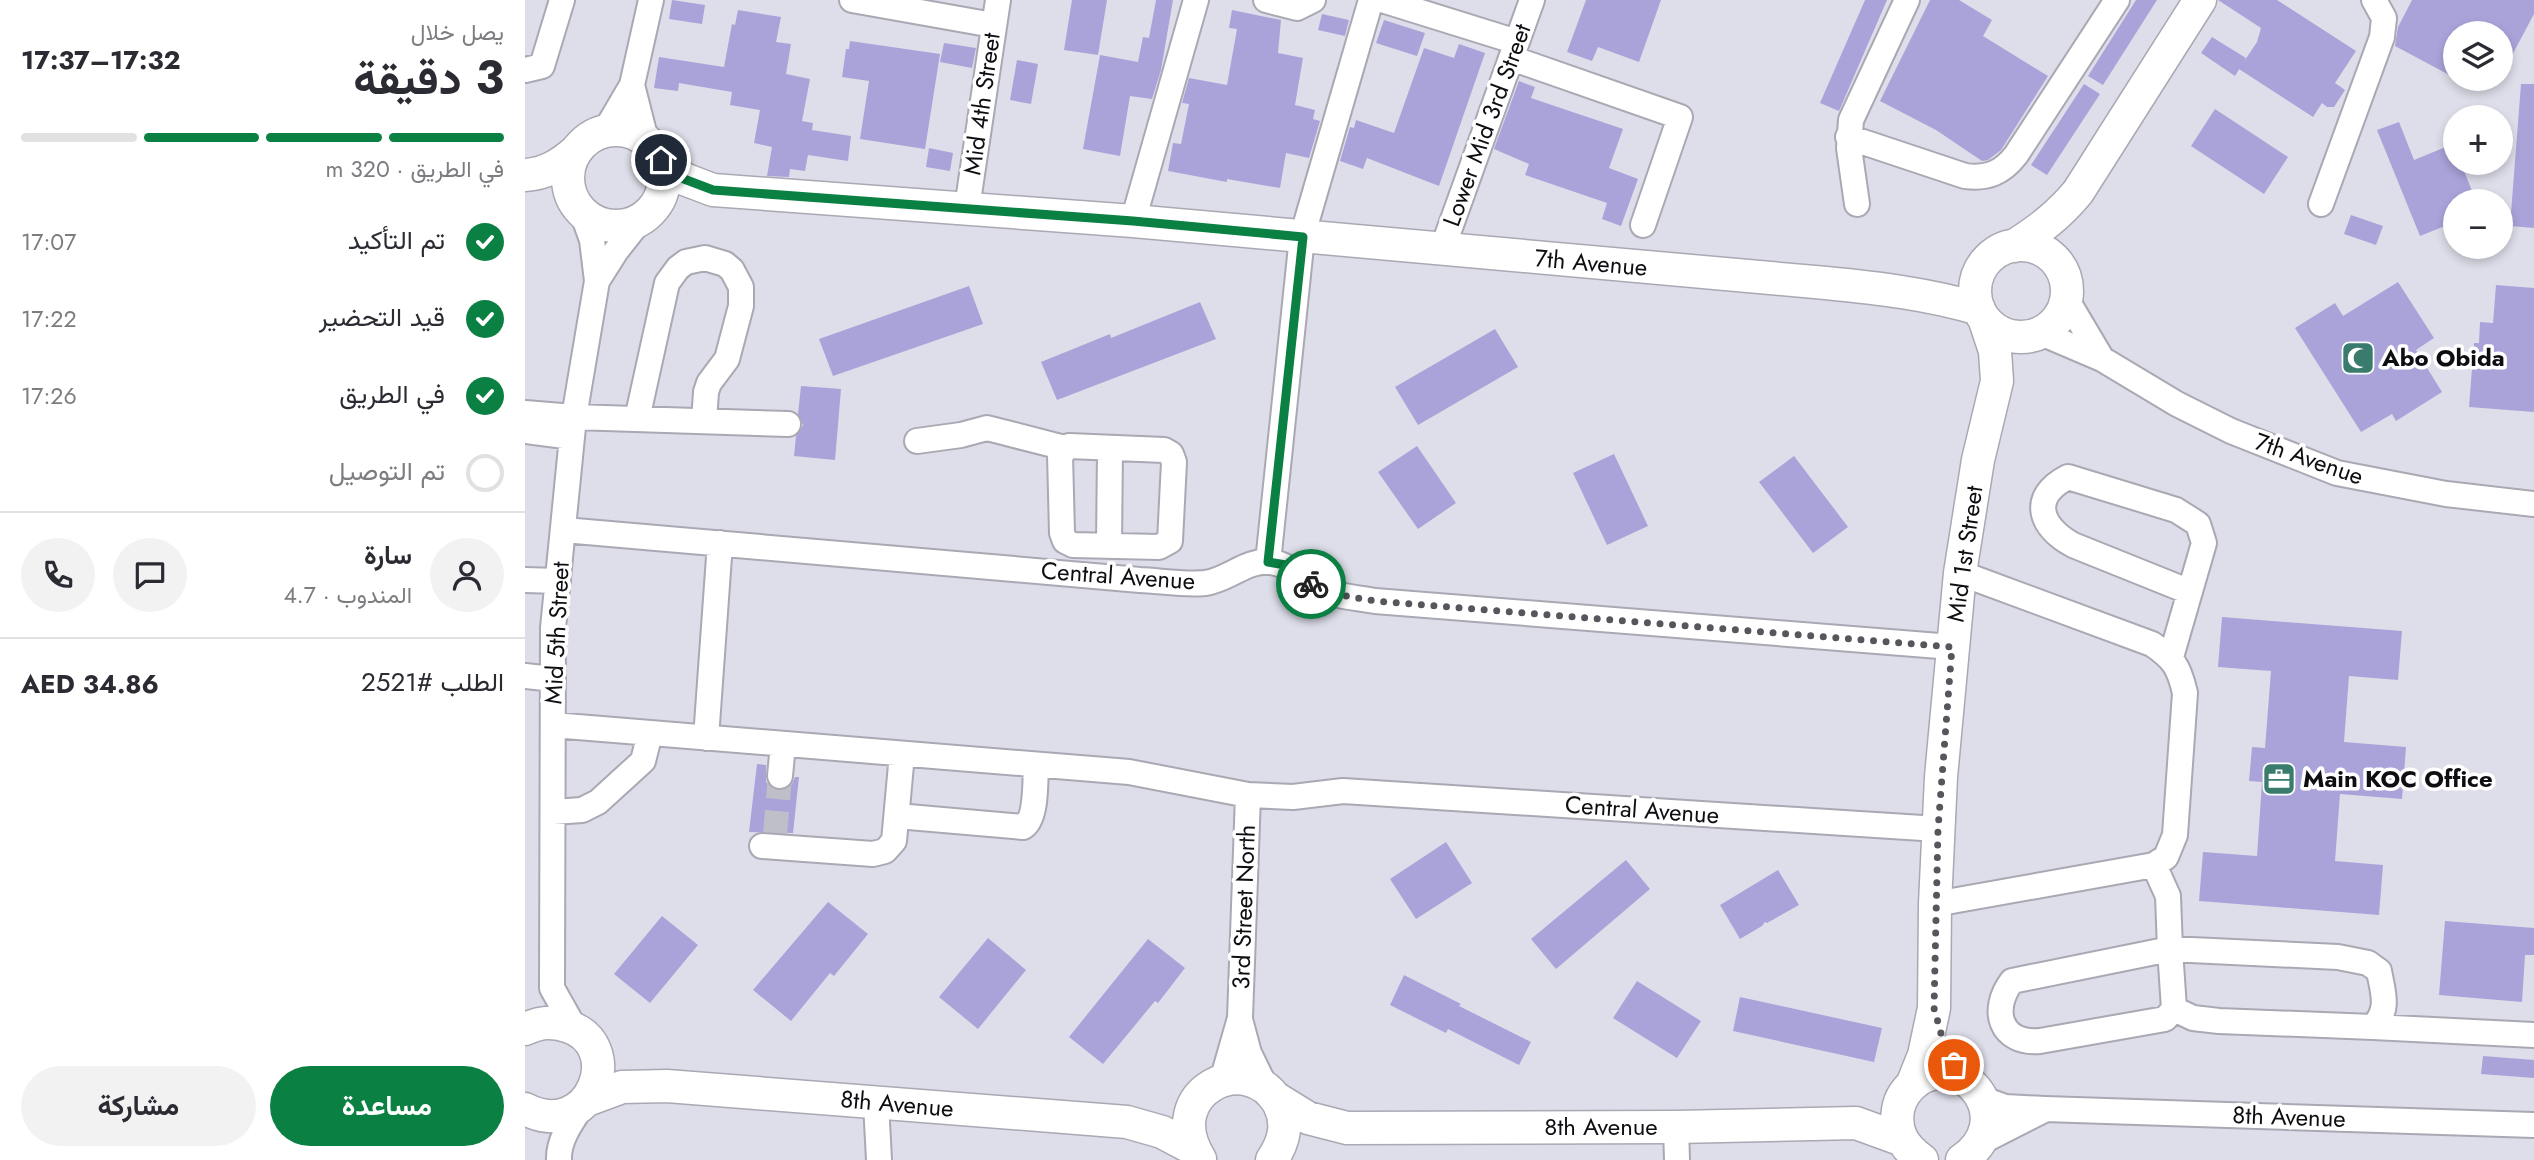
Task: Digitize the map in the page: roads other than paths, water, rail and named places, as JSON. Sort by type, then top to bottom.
[{"type":"main road","points":[[2000,253],[2027,245],[2039,248],[2059,265],[2065,275],[2067,300],[2062,313],[2053,325],[2036,335],[2006,335],[1982,315],[1975,296],[1979,271],[2000,253],[2038,231],[2060,213],[2078,192],[2200,0]]},
{"type":"main road","points":[[619,130],[633,133],[653,150],[664,176],[662,192],[648,213],[627,225],[596,221],[548,185],[525,176],[549,170],[589,139],[605,131],[619,130]]},
{"type":"main road","name":"7th Avenue","points":[[653,150],[684,179],[713,190]]},
{"type":"main road","points":[[576,151],[569,168],[569,186],[579,207]]},
{"type":"main road","name":"7th Avenue","points":[[648,213],[680,197],[713,190],[967,208],[1881,289],[1954,302],[1982,315]]},
{"type":"main road","points":[[2059,265],[2078,192]]},
{"type":"main road","name":"7th Avenue","points":[[1881,289],[1960,275],[2000,253]]},
{"type":"main road","name":"Mid 1st Street","points":[[1906,1093],[1926,1047],[1934,1008],[1938,829],[1952,647],[1960,573],[1978,460],[1997,381],[1995,351],[1982,315]]},
{"type":"main road","name":"Mid 1st Street","points":[[1994,397],[2010,365],[2036,335]]},
{"type":"main road","name":"Mid 1st Street","points":[[1934,1008],[1942,1037],[1972,1088]]},
{"type":"main road","points":[[525,1028],[553,1022],[582,1034],[597,1058],[598,1074],[594,1089],[585,1102]]},
{"type":"main road","name":"8th Avenue","points":[[582,1034],[626,1067],[667,1086]]},
{"type":"main road","name":"8th Avenue","points":[[1127,1122],[1167,1109],[1212,1086],[1238,1079],[1251,1081],[1308,1118],[1347,1128],[1676,1127],[1856,1123],[1879,1115],[1923,1077],[1949,1074],[1972,1088]]},
{"type":"main road","name":"8th Avenue","points":[[525,1110],[536,1115],[556,1117],[622,1087],[667,1086],[1127,1122],[1162,1132],[1197,1155]]},
{"type":"main road","points":[[1197,1155],[1189,1142],[1187,1125],[1193,1104],[1212,1086]]},
{"type":"main road","points":[[1972,1088],[1987,1113],[1987,1128],[1972,1154]]},
{"type":"main road","points":[[1270,1093],[1283,1112],[1285,1128],[1281,1146],[1273,1160]]},
{"type":"main road","points":[[1906,1093],[1896,1120],[1917,1155]]},
{"type":"main road","name":"8th Avenue","points":[[1856,1123],[1917,1155]]},
{"type":"main road","name":"8th Avenue","points":[[1273,1160],[1307,1140],[1347,1128]]},
{"type":"street","points":[[525,70],[542,66],[562,0]]},
{"type":"street","points":[[605,131],[632,85],[651,0]]},
{"type":"street","points":[[852,0],[993,25]]},
{"type":"street","name":"Mid 4th Street","points":[[967,208],[998,0]]},
{"type":"street","points":[[1133,221],[1196,0]]},
{"type":"street","points":[[1266,0],[1297,8],[1313,0]]},
{"type":"street","points":[[1371,0],[1303,237],[1268,562],[1286,565],[1301,580],[1328,593],[1375,601],[1952,647]]},
{"type":"street","points":[[1382,0],[1680,117],[1643,225]]},
{"type":"street","name":"Lower Mid 3rd Street","points":[[1442,250],[1532,0]]},
{"type":"street","points":[[1857,204],[1848,137],[1854,111],[1907,0]]},
{"type":"street","points":[[1848,137],[1965,176],[1976,177],[1999,172],[2016,155],[2117,0]]},
{"type":"street","points":[[2321,204],[2382,37],[2384,19],[2374,0]]},
{"type":"street","points":[[632,85],[653,150]]},
{"type":"street","name":"Mid 5th Street","points":[[579,207],[593,240],[597,281],[573,427],[553,628],[552,988],[582,1034]]},
{"type":"street","name":"Mid 5th Street","points":[[597,281],[616,251],[648,213]]},
{"type":"street","points":[[636,419],[667,283],[686,262],[705,258],[725,264],[732,270],[738,278],[742,296],[727,359],[706,391],[704,421]]},
{"type":"street","name":"7th Avenue","points":[[2067,300],[2102,359]]},
{"type":"street","name":"7th Avenue","points":[[2036,335],[2102,359],[2177,404],[2231,431],[2337,473],[2446,494],[2534,504]]},
{"type":"street","points":[[525,414],[573,427]]},
{"type":"street","points":[[525,431],[636,419],[788,424]]},
{"type":"street","points":[[917,441],[988,428],[1065,448],[1073,446],[1168,452],[1173,458],[1173,533],[1167,545],[1094,545],[1065,541],[1062,533],[1060,455],[1065,448]]},
{"type":"street","points":[[1087,575],[1110,448]]},
{"type":"street","points":[[2171,657],[2190,592],[2204,542],[2198,524],[2176,510],[2067,477],[2053,485],[2045,496],[2042,509],[2045,521],[2057,537],[2190,592]]},
{"type":"street","name":"Central Avenue","points":[[564,530],[1206,583],[1234,573],[1248,564],[1268,562]]},
{"type":"street","points":[[706,738],[720,543]]},
{"type":"street","points":[[1935,904],[2154,865],[2166,857],[2175,835],[2185,693],[2181,673],[2171,657],[2152,643],[1960,573]]},
{"type":"street","points":[[525,580],[558,581]]},
{"type":"street","points":[[525,676],[553,679]]},
{"type":"street","name":"Central Avenue","points":[[553,725],[1129,772],[1248,795],[1293,797],[1343,791],[1938,829]]},
{"type":"street","points":[[553,812],[582,810],[598,802],[643,761],[650,733]]},
{"type":"street","points":[[780,776],[783,744]]},
{"type":"street","points":[[770,842],[880,853],[890,848],[894,841],[902,754]]},
{"type":"street","points":[[897,816],[1023,827],[1028,825],[1032,816],[1036,765]]},
{"type":"street","name":"3rd Street North","points":[[1248,795],[1240,1018],[1249,1053],[1270,1093]]},
{"type":"street","points":[[2154,865],[2168,896],[2170,949],[2174,1009],[2165,1019],[2025,1042],[2013,1037],[2003,1026],[2001,1014],[2003,992],[2012,981],[2170,949],[2338,957],[2368,963],[2379,971],[2384,1001],[2381,1018],[2373,1027]]},
{"type":"street","points":[[525,1028],[552,988]]},
{"type":"street","points":[[2174,1009],[2193,1018],[2219,1021],[2534,1035]]},
{"type":"street","name":"3rd Street North","points":[[1212,1086],[1240,1018]]},
{"type":"street","name":"8th Avenue","points":[[1972,1088],[2005,1107],[2045,1110],[2534,1125]]},
{"type":"street","points":[[559,1154],[569,1126],[585,1102]]},
{"type":"street","points":[[876,1102],[879,1160]]},
{"type":"street","points":[[525,1110],[545,1128],[559,1154]]},
{"type":"street","name":"8th Avenue","points":[[1972,1154],[2045,1110]]},
{"type":"street","points":[[1676,1127],[1677,1160]]},
{"type":"tunnel","points":[[775,835],[780,776]]},
{"type":"place","name":"Abo Obida","points":[[2358,358]]},
{"type":"place","name":"Main KOC Office","points":[[2279,779]]}]
